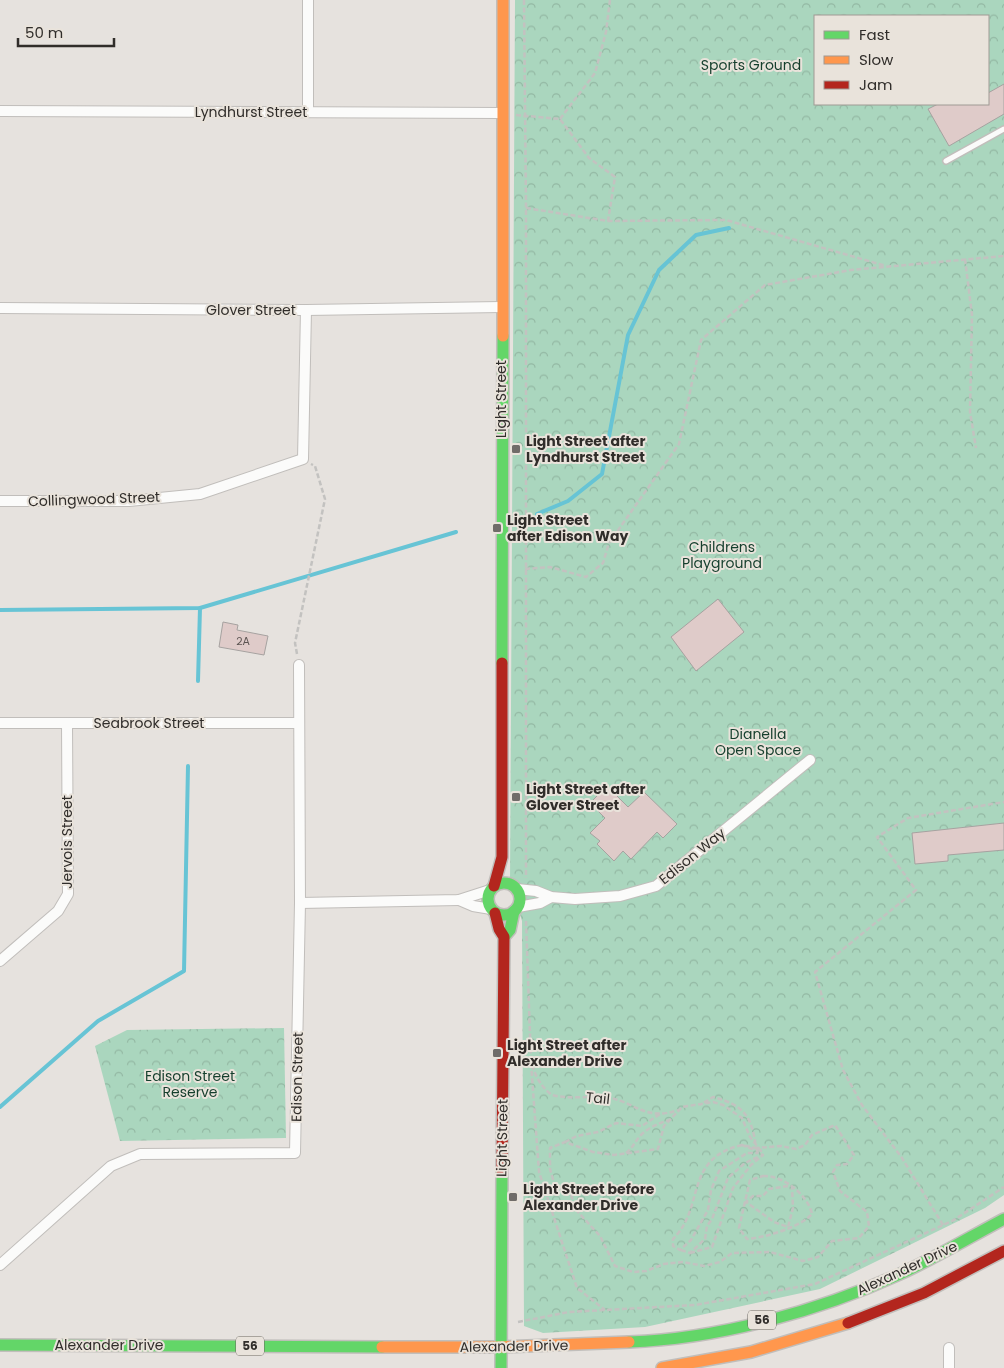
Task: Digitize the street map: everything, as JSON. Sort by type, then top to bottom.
[{"type":"street","points":[[308,0],[308,112]]},
{"type":"street","name":"Light Street","points":[[492,888],[502,857],[501,307],[503,0]]},
{"type":"street","name":"Lyndhurst Street","points":[[0,111],[502,114]]},
{"type":"street","name":"Glover Street","points":[[0,308],[306,310],[501,307]]},
{"type":"street","points":[[304,459],[306,310]]},
{"type":"street","name":"Collingwood Street","points":[[0,502],[129,501],[200,494],[304,459]]},
{"type":"street","name":"Edison Street","points":[[0,1265],[111,1166],[140,1154],[295,1153],[300,903],[297,723],[299,665]]},
{"type":"street","name":"Seabrook Street","points":[[0,723],[297,723]]},
{"type":"street","name":"Jervois Street","points":[[0,961],[58,911],[68,894],[67,723]]},
{"type":"street","name":"Edison Way","points":[[518,887],[551,897],[575,899],[620,896],[656,886],[810,760]]},
{"type":"street","name":"Light Street","points":[[502,857],[518,887]]},
{"type":"street","points":[[300,903],[459,900],[504,882],[518,887],[520,896],[519,908],[506,915],[459,900]]},
{"type":"street","points":[[492,888],[487,900],[493,911]]},
{"type":"street","name":"Edison Way","points":[[519,908],[540,903],[551,897]]},
{"type":"street","name":"Light Street","points":[[504,937],[510,930],[519,908]]},
{"type":"street","name":"Light Street","points":[[493,911],[504,937],[501,1368]]},
{"type":"street","name":"Alexander Drive","points":[[0,1345],[500,1347],[662,1341],[742,1326],[822,1304],[900,1274],[1004,1219]]},
{"type":"street","name":"Alexander Drive","points":[[662,1368],[738,1355],[858,1320],[932,1289],[1004,1251]]},
{"type":"street","points":[[949,1368],[950,1348]]},
{"type":"lane","points":[[946,161],[1004,129]]},
{"type":"path","points":[[518,887],[525,569],[526,208],[524,0]]},
{"type":"path","points":[[560,119],[595,73],[606,32],[610,0]]},
{"type":"path","points":[[502,114],[560,119],[590,158],[615,177],[608,221]]},
{"type":"path","points":[[526,208],[608,221],[726,220],[887,266]]},
{"type":"path","points":[[525,569],[550,567],[586,577],[603,563],[610,543],[679,444],[700,340],[765,285],[851,270],[1004,256]]},
{"type":"path","points":[[964,259],[972,315],[970,412],[976,448]]},
{"type":"path","points":[[299,665],[295,643],[325,499],[315,466],[304,459]]},
{"type":"path","points":[[943,1225],[902,1158],[862,1105],[843,1070],[815,972],[916,890],[877,836],[908,818],[1004,802]]},
{"type":"path","points":[[519,908],[539,1172],[577,1288],[605,1310]]},
{"type":"path","name":"Tail","points":[[531,1063],[537,1079],[545,1090],[552,1095],[612,1098],[647,1113],[680,1110],[682,1107],[700,1105],[713,1097],[735,1103],[745,1114],[754,1134],[756,1148]]},
{"type":"path","points":[[700,1105],[713,1102],[742,1118],[756,1148],[761,1151],[757,1150],[760,1154]]},
{"type":"path","points":[[564,1142],[593,1152],[614,1155],[658,1149],[664,1126],[680,1110]]},
{"type":"path","points":[[662,1113],[642,1126],[616,1123],[598,1132],[577,1136],[550,1148],[550,1169],[555,1186],[570,1193],[578,1212],[600,1236],[615,1266],[633,1272],[683,1262],[704,1266],[720,1262],[732,1253],[770,1252],[803,1261],[818,1257],[832,1241],[859,1238],[869,1226],[867,1212],[840,1191],[833,1172],[837,1165],[847,1164],[854,1155],[835,1124],[812,1135],[805,1146],[796,1149],[781,1146],[756,1148],[742,1146],[720,1154],[702,1171],[696,1185],[690,1214],[683,1227],[673,1239],[673,1246],[690,1253],[712,1247],[733,1188],[760,1154]]},
{"type":"path","points":[[625,1154],[634,1147],[640,1136],[671,1119]]},
{"type":"path","points":[[680,1250],[691,1240],[708,1210],[711,1190],[719,1171],[747,1153],[760,1154]]},
{"type":"path","points":[[690,1253],[705,1238],[706,1226],[712,1219],[728,1178],[745,1163],[760,1154]]},
{"type":"path","points":[[772,1176],[791,1187],[810,1204],[812,1214],[806,1221],[770,1235],[747,1239],[739,1228],[746,1202],[750,1180],[772,1176]]},
{"type":"path","points":[[746,1202],[753,1196],[764,1196],[770,1189],[775,1187],[791,1187]]},
{"type":"path","points":[[788,1227],[794,1208],[791,1187]]},
{"type":"path","points":[[518,1322],[569,1312],[695,1305],[815,1284],[943,1225],[1004,1187]]},
{"type":"path","points":[[746,1202],[774,1222],[788,1227]]},
{"type":"green space","name":"Dianella Open Space","points":[[515,0],[1004,0],[1004,1195],[985,1208],[820,1289],[645,1327],[543,1333],[524,1326],[522,921],[510,883]]},
{"type":"green space","name":"Edison Street Reserve","points":[[284,1028],[286,1138],[120,1141],[95,1046],[127,1030]]},
{"type":"building","points":[[1004,84],[1004,114],[949,146],[928,109],[936,105],[989,105],[989,92]]},
{"type":"building","points":[[718,599],[744,632],[696,671],[671,637]]},
{"type":"building","points":[[223,622],[238,625],[237,630],[268,636],[264,655],[219,647]]},
{"type":"building","points":[[607,786],[628,807],[644,792],[677,824],[663,838],[657,832],[631,859],[623,851],[614,861],[597,844],[600,841],[590,833],[605,818],[596,809],[599,806],[593,800]]},
{"type":"building","points":[[1004,823],[1004,850],[948,855],[948,861],[915,864],[912,833]]},
{"type":"waterway","points":[[537,514],[568,501],[602,474],[628,335],[659,270],[696,235],[729,228]]},
{"type":"waterway","points":[[0,610],[200,608],[456,532]]},
{"type":"waterway","points":[[198,681],[200,608]]},
{"type":"waterway","points":[[0,1107],[98,1021],[184,971],[188,766]]},
{"type":"traffic: fast","points":[[502,663],[503,336]]},
{"type":"traffic: fast","points":[[504,883],[516,887],[520,899],[516,911],[504,915],[492,911],[488,899],[492,887],[504,883]]},
{"type":"traffic: fast","points":[[504,937],[510,930],[514,911]]},
{"type":"traffic: fast","points":[[501,1368],[502,1171]]},
{"type":"traffic: fast","points":[[629,1342],[663,1340],[732,1329],[768,1321],[836,1300],[900,1274],[1004,1219]]},
{"type":"traffic: fast","points":[[0,1345],[382,1347]]},
{"type":"traffic: slow","points":[[503,0],[503,336]]},
{"type":"traffic: slow","points":[[662,1368],[751,1352],[848,1323]]},
{"type":"traffic: slow","points":[[382,1347],[500,1347],[629,1342]]},
{"type":"traffic: jam","points":[[494,886],[502,857],[502,663]]},
{"type":"traffic: jam","points":[[495,913],[499,929],[504,937],[502,1171]]},
{"type":"traffic: jam","points":[[848,1323],[924,1293],[1004,1251]]},
{"type":"place","name":"Light Street after Lyndhurst Street","points":[[516,449]]},
{"type":"place","name":"Light Street after Edison Way","points":[[497,528]]},
{"type":"place","name":"Light Street after Glover Street","points":[[516,797]]},
{"type":"place","name":"Light Street after Alexander Drive","points":[[497,1053]]},
{"type":"place","name":"Light Street before Alexander Drive","points":[[513,1197]]},
{"type":"park label","name":"Sports Ground","points":[[751,65]]},
{"type":"park label","name":"Childrens Playground","points":[[722,556]]}]
